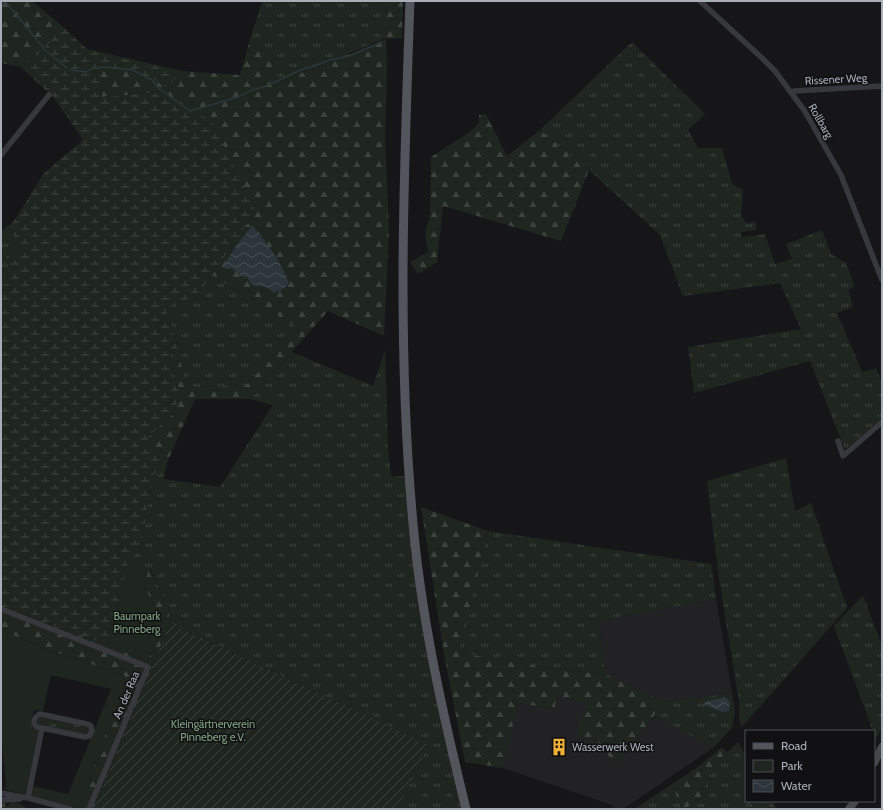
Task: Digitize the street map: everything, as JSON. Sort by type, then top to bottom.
[{"type":"main road","points":[[410,1],[404,152],[402,260],[407,450],[412,513],[426,624],[449,741],[466,809]]},
{"type":"main road","points":[[875,761],[882,747]]},
{"type":"street","name":"Rollbarg","points":[[700,1],[762,58],[804,110],[841,175],[882,280]]},
{"type":"street","name":"Rissener Weg","points":[[791,92],[882,86]]},
{"type":"street","points":[[1,155],[49,96]]},
{"type":"street","points":[[838,441],[843,456],[882,422]]},
{"type":"street","name":"An der Raa","points":[[1,609],[148,667],[89,809]]},
{"type":"street","points":[[40,714],[87,724],[91,726],[92,731],[89,736],[85,737],[42,728],[37,727],[34,724],[34,719],[40,714]]},
{"type":"street","points":[[28,798],[42,728]]},
{"type":"street","points":[[1,793],[28,798],[70,809]]},
{"type":"street","points":[[1,800],[28,798]]},
{"type":"shaded area","points":[[716,599],[732,693],[664,702],[605,674],[599,621]]},
{"type":"shaded area","points":[[558,695],[586,704],[595,738],[616,766],[654,715],[713,748],[623,809],[615,809],[612,805],[503,768],[518,703],[554,709]]},
{"type":"green space","points":[[1,1],[32,1],[61,25],[47,46],[21,67],[1,63]]},
{"type":"green space","points":[[262,1],[386,1],[386,38],[279,82],[269,54],[249,43]]},
{"type":"green space","points":[[386,1],[403,1],[402,38],[386,39]]},
{"type":"green space","points":[[61,25],[87,49],[182,71],[168,88],[134,69],[96,69],[102,97],[164,92],[212,122],[256,211],[196,296],[165,307],[178,347],[171,354],[176,384],[181,393],[173,414],[149,436],[148,443],[160,459],[151,487],[140,551],[130,558],[107,644],[42,623],[1,604],[1,292],[8,277],[8,264],[5,253],[16,254],[22,251],[8,226],[14,221],[44,173],[83,140],[55,99],[21,67],[47,46]]},
{"type":"green space","points":[[386,39],[387,66],[385,138],[389,230],[384,336],[328,311],[250,399],[195,399],[168,460],[160,459],[148,443],[149,436],[173,414],[181,393],[176,384],[171,354],[178,347],[183,374],[187,384],[193,388],[246,385],[300,329],[212,275],[256,211],[164,92],[102,97],[96,69],[134,68],[168,88],[182,71],[240,75],[249,43],[269,54],[279,82]]},
{"type":"green space","points":[[632,42],[705,114],[688,130],[698,148],[722,148],[732,184],[743,190],[741,215],[747,224],[756,221],[756,230],[741,232],[742,237],[765,234],[775,264],[792,259],[786,244],[822,230],[831,254],[846,263],[855,287],[848,289],[853,307],[837,313],[862,372],[876,368],[882,383],[882,418],[845,450],[810,361],[694,393],[688,347],[801,329],[780,283],[683,296],[660,235],[589,170],[540,130]]},
{"type":"green space","points":[[486,114],[507,156],[540,130],[589,170],[561,241],[443,206],[437,262],[418,274],[410,262],[428,252],[425,232],[430,216],[431,157],[470,132],[479,123],[479,115]]},
{"type":"green space","points":[[8,226],[22,251],[16,254],[1,292],[1,231]]},
{"type":"green space","points":[[212,275],[300,329],[246,385],[193,388],[187,384],[183,374],[178,347],[165,307],[196,296]]},
{"type":"green space","points":[[385,350],[388,447],[391,476],[405,476],[408,513],[463,809],[397,809],[428,745],[170,623],[168,607],[150,568],[144,587],[107,644],[130,558],[140,551],[151,487],[160,459],[168,460],[163,479],[220,487],[273,405],[250,399],[292,352],[373,386]]},
{"type":"green space","points":[[786,458],[795,511],[811,503],[847,608],[742,727],[740,723],[739,702],[719,578],[707,481]]},
{"type":"green space","points":[[421,507],[488,531],[459,653],[563,670],[605,674],[664,702],[616,766],[595,738],[576,738],[586,704],[558,695],[554,709],[518,703],[503,768],[465,762],[444,654]]},
{"type":"green space","points":[[488,531],[711,564],[716,599],[599,621],[605,674],[563,670],[458,653]]},
{"type":"green space","name":"Baumpark Pinneberg","points":[[130,558],[139,565],[144,587],[163,620],[147,662],[107,644]]},
{"type":"green space","points":[[149,568],[168,607],[170,623],[94,809],[81,809],[111,717],[122,700],[125,676],[46,649],[1,630],[1,604],[42,623],[107,644],[147,662],[163,620],[144,587]]},
{"type":"green space","points":[[863,595],[882,646],[882,727],[876,739],[875,730],[873,730],[834,626]]},
{"type":"green space","name":"Kleingärtnerverein Pinneberg e.V.","points":[[170,623],[429,745],[397,809],[94,809]]},
{"type":"green space","points":[[1,630],[46,649],[125,676],[122,700],[111,717],[81,809],[33,797],[31,795],[33,786],[68,794],[111,689],[51,675],[43,711],[33,710],[32,728],[38,730],[39,733],[27,795],[3,789],[6,786],[1,732]]},
{"type":"green space","points":[[732,693],[735,711],[732,728],[713,748],[654,715],[664,702]]},
{"type":"green space","points":[[40,717],[88,727],[89,731],[86,735],[40,726],[37,720]]},
{"type":"green space","points":[[738,742],[745,754],[745,802],[772,802],[776,809],[684,809],[710,793],[703,775]]},
{"type":"green space","points":[[722,747],[727,753],[704,775],[710,793],[682,809],[672,784],[698,767]]},
{"type":"green space","points":[[672,784],[682,809],[636,808]]},
{"type":"green space","points":[[9,802],[18,803],[28,809],[1,809],[1,803],[5,803],[5,807],[9,806]]},
{"type":"water","points":[[252,226],[273,253],[282,267],[289,283],[283,289],[274,293],[266,287],[252,285],[247,277],[240,276],[232,268],[226,269],[223,266],[236,246]]},
{"type":"water","points":[[725,697],[730,702],[729,711],[722,712],[704,705],[705,701]]},
{"type":"waterway","points":[[5,1],[46,51],[67,68]]},
{"type":"waterway","points":[[70,70],[87,72],[93,68],[106,67],[133,70],[152,80],[158,88],[190,111],[238,97],[303,69],[330,60],[349,56],[382,42]]},
{"type":"place","name":"Wasserwerk West","points":[[559,747]]}]
